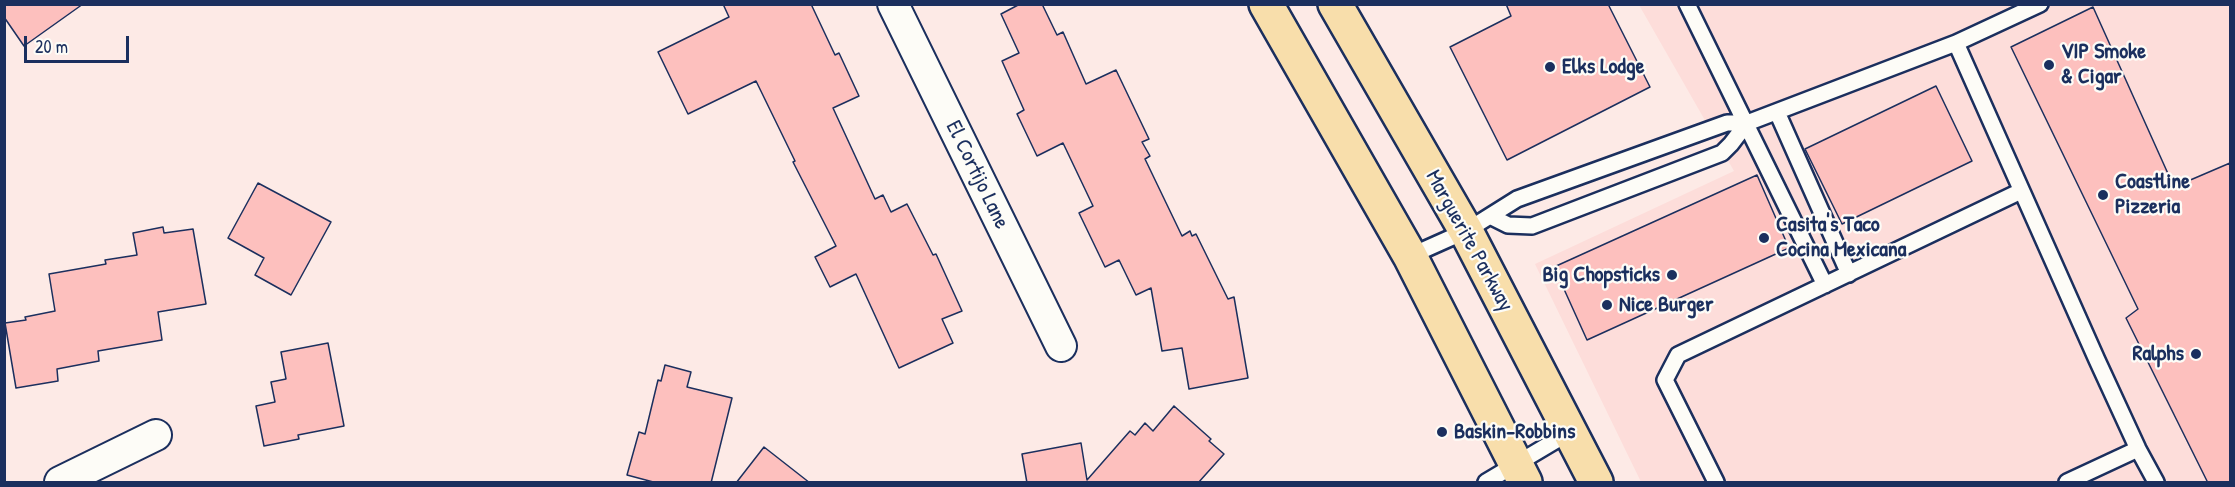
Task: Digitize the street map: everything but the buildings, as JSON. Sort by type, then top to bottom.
[{"type":"main road","points":[[1266,4],[1410,256],[1520,474]]},
{"type":"main road","name":"Marguerite Parkway","points":[[1335,4],[1478,223],[1570,432],[1596,483]]},
{"type":"street","name":"El Cortijo Lane","points":[[893,4],[1061,346]]},
{"type":"street","points":[[60,483],[156,435]]},
{"type":"lane","points":[[1687,4],[1825,285]]},
{"type":"lane","points":[[1410,256],[1478,223],[1517,199],[1727,123],[1747,123],[1777,112],[1956,43],[2040,4]]},
{"type":"lane","points":[[1956,43],[2138,449],[2156,483]]},
{"type":"lane","points":[[1777,112],[1849,274]]},
{"type":"lane","points":[[1478,223],[1532,226],[1722,153],[1747,123]]},
{"type":"lane","points":[[1716,483],[1665,380],[1678,355],[2021,190]]},
{"type":"lane","points":[[1486,483],[1520,474],[1570,432]]},
{"type":"lane","points":[[2067,483],[2138,449]]},
{"type":"shaded area","points":[[1639,5],[2230,5],[2230,482],[1641,482],[1535,264],[1734,171]]},
{"type":"place","name":"VIP Smoke & Cigar","points":[[2049,65]]},
{"type":"place","name":"Elks Lodge","points":[[1550,67]]},
{"type":"place","name":"Coastline Pizzeria","points":[[2103,195]]},
{"type":"place","name":"Casita's Taco Cocina Mexicana","points":[[1764,238]]},
{"type":"place","name":"Big Chopsticks","points":[[1672,275]]},
{"type":"place","name":"Nice Burger","points":[[1607,305]]},
{"type":"place","name":"Ralphs","points":[[2196,354]]},
{"type":"place","name":"Baskin-Robbins","points":[[1442,432]]}]
